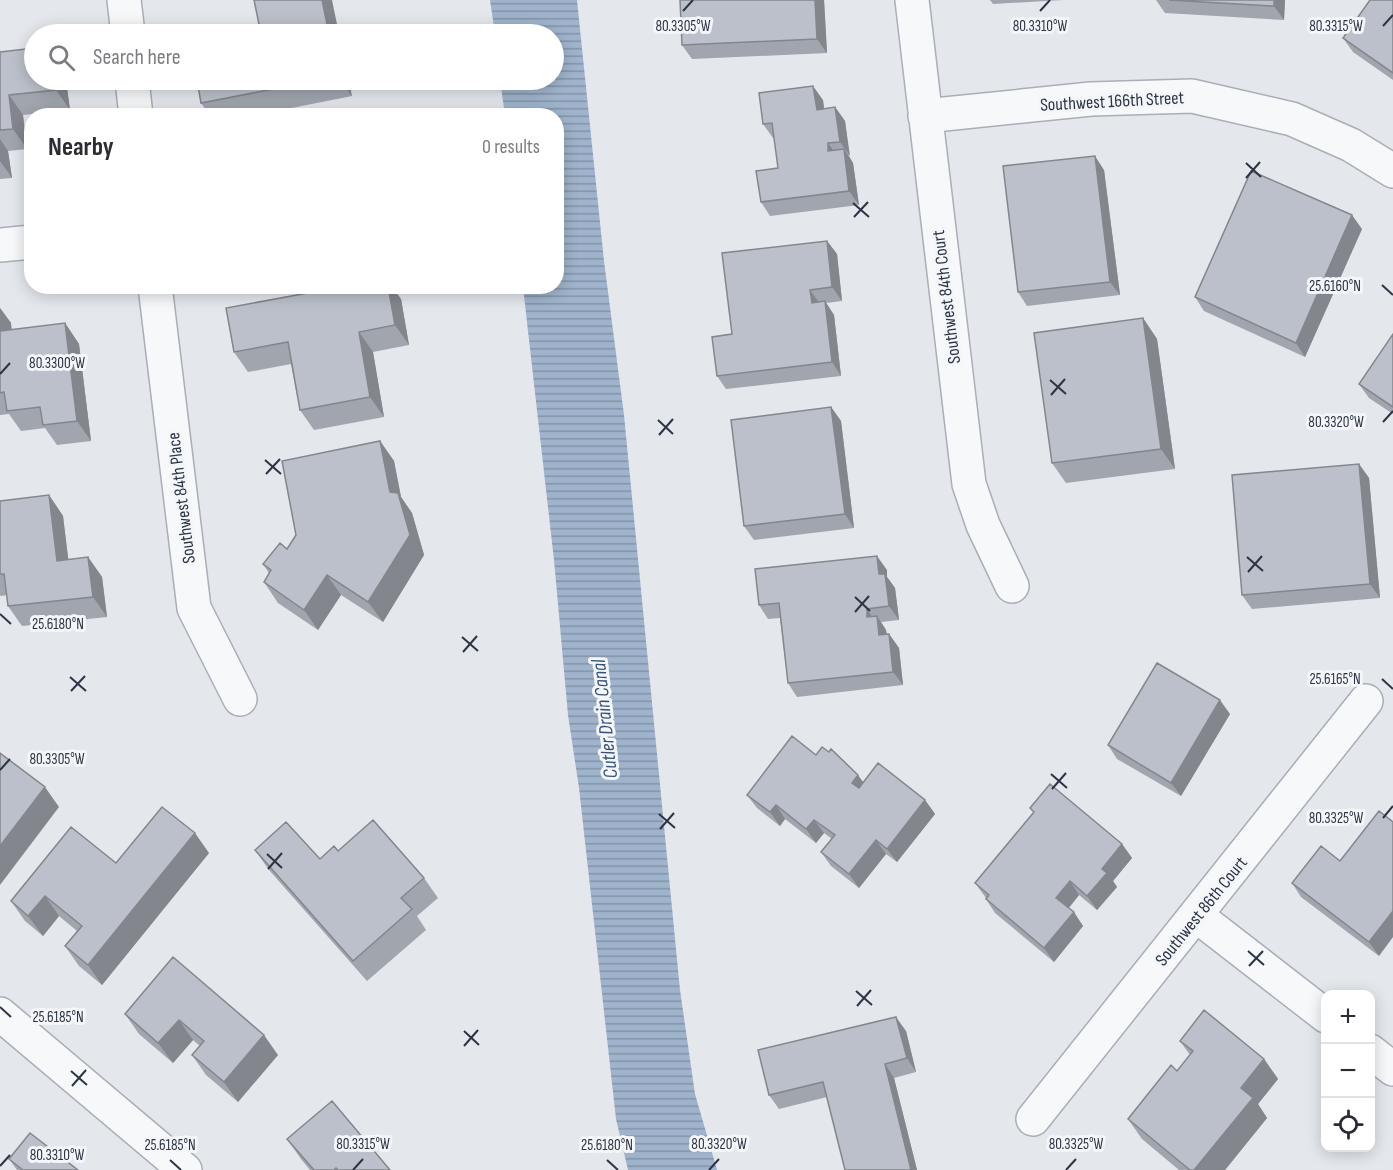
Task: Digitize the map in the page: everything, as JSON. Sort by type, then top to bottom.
[{"type":"street","points":[[124,0],[127,24]]},
{"type":"street","name":"Southwest 84th Court","points":[[912,0],[969,484],[983,525],[1012,586]]},
{"type":"street","points":[[133,90],[135,108]]},
{"type":"street","name":"Southwest 166th Street","points":[[925,116],[1091,99],[1192,96],[1240,105],[1292,119],[1351,145],[1393,171]]},
{"type":"street","points":[[0,245],[24,243]]},
{"type":"street","name":"Southwest 84th Place","points":[[156,294],[194,608],[240,699]]},
{"type":"street","name":"Southwest 86th Court","points":[[1033,1119],[1366,701]]},
{"type":"street","points":[[1197,916],[1321,1012]]},
{"type":"street","points":[[0,1014],[185,1170]]},
{"type":"street","points":[[1375,1055],[1393,1069]]},
{"type":"water","name":"Cutler Drain Canal","points":[[490,0],[577,0],[604,261],[624,415],[680,990],[695,1094],[717,1170],[628,1170],[616,1119],[579,788],[568,715],[554,560],[524,294],[564,294],[564,108],[504,108],[501,90],[564,90],[564,24],[494,24]]},
{"type":"building","points":[[254,0],[322,0],[327,24],[259,24]]},
{"type":"building","points":[[680,0],[815,0],[817,39],[682,45]]},
{"type":"building","points":[[1169,0],[1274,0],[1274,6]]},
{"type":"building","points":[[1370,0],[1393,0],[1393,73],[1343,38]]},
{"type":"building","points":[[24,49],[24,90],[56,90],[9,95],[13,129],[0,130],[0,52]]},
{"type":"building","points":[[813,86],[817,110],[835,107],[840,142],[828,143],[828,151],[844,149],[849,191],[761,202],[756,171],[778,168],[772,123],[763,124],[759,93]]},
{"type":"building","points":[[199,90],[268,90],[201,103]]},
{"type":"building","points":[[1095,156],[1110,282],[1018,292],[1003,166]]},
{"type":"building","points":[[1251,171],[1352,215],[1296,343],[1195,297]]},
{"type":"building","points":[[827,241],[832,287],[810,290],[812,303],[825,301],[832,362],[717,376],[712,337],[732,334],[722,253]]},
{"type":"building","points":[[302,294],[389,294],[395,325],[359,332],[370,397],[300,410],[288,342],[234,352],[226,308]]},
{"type":"building","points":[[1143,318],[1161,449],[1052,463],[1034,333]]},
{"type":"building","points":[[65,323],[77,421],[43,425],[40,407],[7,411],[4,392],[0,393],[0,331]]},
{"type":"building","points":[[1393,334],[1393,407],[1359,384]]},
{"type":"building","points":[[831,407],[845,514],[744,526],[731,420]]},
{"type":"building","points":[[380,441],[390,492],[398,493],[410,535],[368,602],[327,575],[304,610],[264,582],[271,570],[263,564],[280,543],[287,549],[296,535],[282,461]]},
{"type":"building","points":[[1359,464],[1370,584],[1242,595],[1232,475]]},
{"type":"building","points":[[49,495],[57,561],[88,557],[93,597],[8,606],[4,574],[0,574],[0,501]]},
{"type":"building","points":[[877,556],[879,574],[885,574],[889,606],[867,609],[867,617],[877,616],[879,635],[889,634],[893,672],[788,683],[779,603],[759,605],[755,569]]},
{"type":"building","points":[[1157,663],[1220,700],[1171,783],[1108,745]]},
{"type":"building","points":[[792,736],[816,755],[822,747],[829,752],[831,749],[858,775],[852,783],[859,788],[878,763],[925,800],[887,849],[876,840],[849,874],[821,852],[835,835],[814,820],[806,829],[776,805],[770,812],[747,795]]},
{"type":"building","points":[[0,753],[45,787],[0,846]]},
{"type":"building","points":[[1050,784],[1122,844],[1102,869],[1107,873],[1087,896],[1070,881],[1056,898],[1074,912],[1044,948],[986,899],[989,895],[975,883],[1034,812],[1030,808]]},
{"type":"building","points":[[162,807],[195,833],[88,965],[65,946],[82,926],[45,896],[28,916],[11,901],[71,827],[116,863]]},
{"type":"building","points":[[1379,811],[1393,822],[1393,911],[1369,942],[1292,883],[1321,846],[1340,861]]},
{"type":"building","points":[[373,820],[424,878],[401,898],[412,909],[353,961],[255,850],[286,822],[320,859],[334,846],[338,851]]},
{"type":"building","points":[[173,957],[264,1035],[224,1082],[192,1055],[204,1041],[179,1020],[158,1043],[125,1014]]},
{"type":"building","points":[[1204,1010],[1264,1059],[1241,1088],[1253,1098],[1194,1170],[1190,1170],[1128,1119],[1171,1065],[1177,1071],[1193,1051],[1180,1041]]},
{"type":"building","points":[[896,1017],[907,1058],[885,1064],[911,1170],[845,1170],[823,1082],[769,1095],[758,1050]]},
{"type":"building","points":[[332,1101],[390,1170],[338,1170],[336,1168],[334,1170],[314,1170],[287,1139]]},
{"type":"building","points":[[30,1133],[78,1170],[23,1170],[9,1159]]}]
